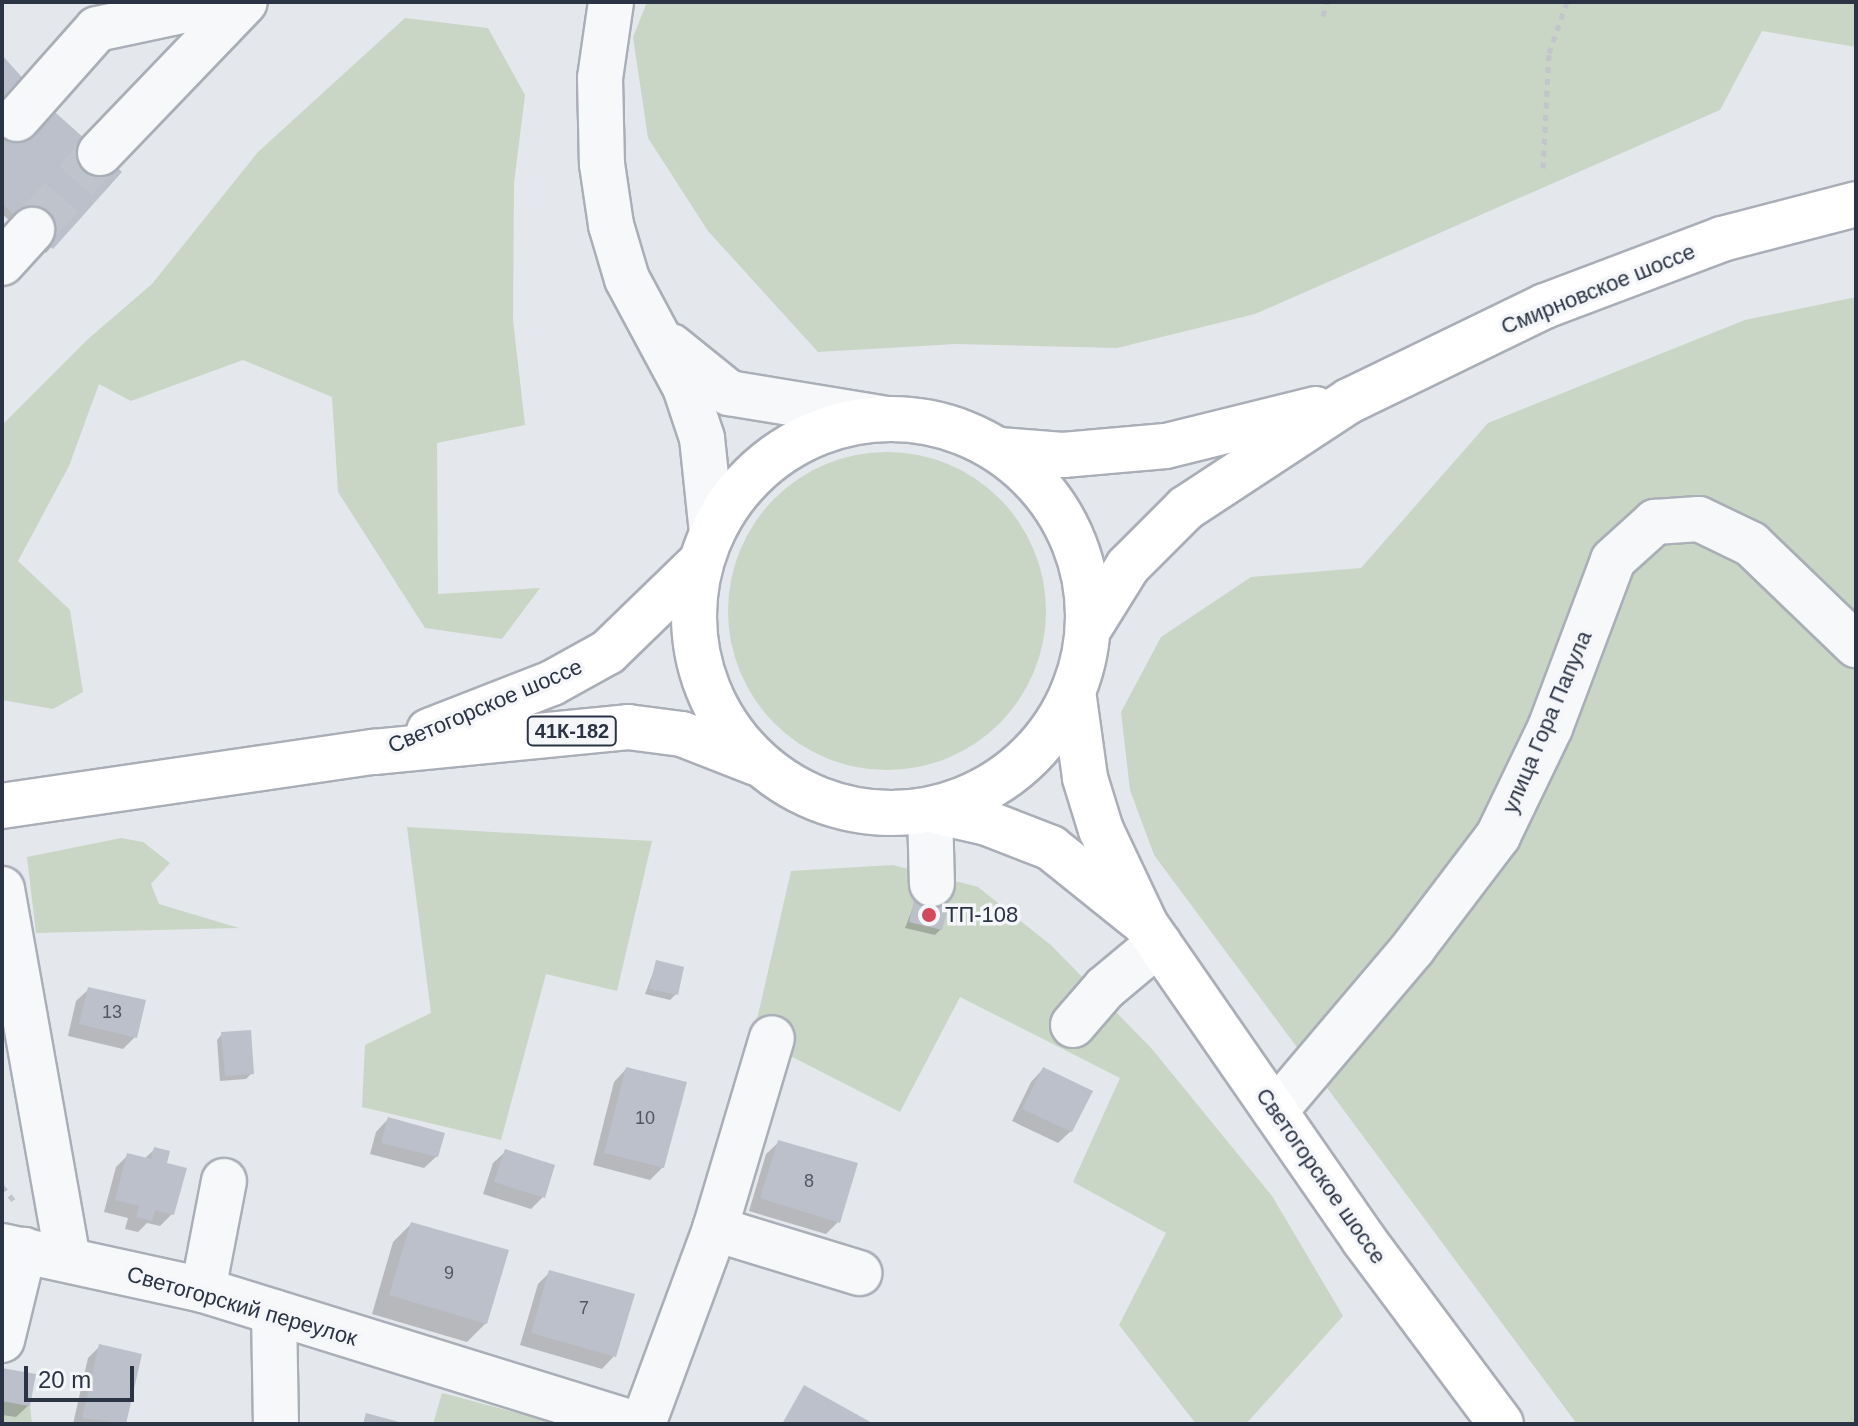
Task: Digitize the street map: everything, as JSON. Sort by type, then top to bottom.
[{"type":"main road","name":"Смирновское шоссе","points":[[1088,630],[1128,566],[1186,508],[1349,401],[1545,306],[1722,239],[1856,204]]},
{"type":"main road","name":"Смирновское шоссе","points":[[999,450],[1063,455],[1166,446],[1349,401]]},
{"type":"main road","points":[[882,418],[943,425],[999,450],[1026,472],[1068,528],[1085,583],[1088,630],[1073,691],[1059,719],[1017,767],[962,801],[930,810],[856,810],[823,801],[763,766],[739,742],[705,682],[694,623],[706,548],[745,482],[768,461],[822,431],[882,418]]},
{"type":"main road","name":"Светогорское шоссе","points":[[374,752],[552,683],[608,652],[706,548]]},
{"type":"main road","name":"Светогорское шоссе","points":[[1073,691],[1085,778],[1101,830],[1153,934],[1275,1111],[1501,1424]]},
{"type":"main road","name":"Светогорское шоссе","points":[[2,806],[374,752],[628,727],[682,734],[763,766]]},
{"type":"main road","name":"Светогорское шоссе","points":[[930,810],[987,823],[1051,848],[1153,934]]},
{"type":"street","points":[[17,119],[97,29],[224,2]]},
{"type":"street","points":[[100,153],[245,2]]},
{"type":"street","points":[[611,2],[600,78],[602,164],[619,252],[648,325],[685,387],[702,438],[706,548]]},
{"type":"street","points":[[2,263],[32,230]]},
{"type":"street","points":[[648,325],[729,393],[882,418]]},
{"type":"street","name":"улица Гора Папула","points":[[1275,1111],[1413,948],[1498,836],[1550,728],[1613,560],[1655,522],[1699,519],[1751,544],[1856,645]]},
{"type":"street","points":[[930,810],[932,884]]},
{"type":"street","points":[[2,889],[68,1259]]},
{"type":"street","points":[[1073,1025],[1153,934]]},
{"type":"street","points":[[634,1423],[715,1229],[772,1038]]},
{"type":"street","points":[[203,1290],[224,1181]]},
{"type":"street","points":[[715,1229],[859,1273]]},
{"type":"street","points":[[2,1340],[13,1248]]},
{"type":"street","name":"Светогорский переулок","points":[[13,1248],[203,1290],[634,1423]]},
{"type":"street","points":[[274,1312],[276,1424]]},
{"type":"path","points":[[1323,16],[1327,2]]},
{"type":"path","points":[[1543,168],[1549,53],[1567,2]]},
{"type":"path","points":[[2,1186],[16,1204]]},
{"type":"green space","points":[[647,2],[1856,2],[1856,47],[1762,31],[1720,110],[1255,314],[1117,348],[956,344],[818,352],[708,231],[648,138],[633,37]]},
{"type":"green space","points":[[405,18],[488,28],[525,95],[514,183],[513,320],[525,425],[437,443],[438,594],[540,588],[502,639],[425,628],[338,492],[332,397],[243,360],[131,401],[99,384],[69,466],[18,561],[70,610],[83,692],[53,709],[2,700],[2,425],[88,339],[152,284],[258,152]]},
{"type":"green space","points":[[1856,297],[1856,1424],[1577,1424],[1154,855],[1130,790],[1121,712],[1161,637],[1251,577],[1361,568],[1488,423],[1745,320]]},
{"type":"green space","points":[[887,452],[918,455],[948,464],[988,488],[1010,510],[1034,550],[1043,580],[1046,611],[1043,642],[1034,672],[1010,712],[988,734],[948,758],[918,767],[887,770],[856,767],[826,758],[786,734],[764,712],[740,672],[731,642],[728,611],[731,580],[740,550],[764,510],[786,488],[826,464],[856,455]]},
{"type":"green space","points":[[407,827],[652,841],[617,991],[546,974],[501,1140],[362,1107],[365,1045],[431,1013]]},
{"type":"green space","points":[[121,838],[143,842],[170,863],[151,884],[159,904],[239,928],[36,933],[27,857]]},
{"type":"green space","points":[[893,865],[978,887],[1052,946],[1152,1049],[1272,1196],[1343,1316],[1246,1424],[1196,1424],[1119,1325],[1166,1233],[1073,1182],[1120,1078],[960,997],[900,1112],[753,1037],[791,871]]},
{"type":"green space","points":[[442,1393],[559,1424],[433,1424]]},
{"type":"green space","points":[[2,1401],[30,1406],[32,1424],[2,1424]]},
{"type":"building","points":[[2,55],[47,105],[122,172],[53,249],[2,204]]},
{"type":"building","name":"ТП-108","points":[[914,900],[948,908],[942,930],[909,922]]},
{"type":"building","points":[[656,960],[684,967],[678,995],[649,989]]},
{"type":"building","points":[[88,987],[146,1000],[137,1038],[79,1024]]},
{"type":"building","points":[[251,1030],[254,1074],[225,1076],[221,1032]]},
{"type":"building","points":[[626,1067],[687,1082],[664,1168],[604,1153]]},
{"type":"building","points":[[1043,1067],[1093,1091],[1072,1132],[1022,1109]]},
{"type":"building","points":[[388,1117],[445,1133],[438,1157],[381,1143]]},
{"type":"building","points":[[778,1140],[858,1163],[840,1223],[760,1198]]},
{"type":"building","points":[[154,1147],[170,1151],[167,1163],[187,1168],[174,1215],[155,1210],[152,1221],[136,1217],[139,1206],[115,1200],[127,1153],[151,1159]]},
{"type":"building","points":[[505,1149],[555,1165],[545,1198],[494,1182]]},
{"type":"building","points":[[411,1222],[509,1250],[487,1324],[389,1295]]},
{"type":"building","points":[[549,1270],[635,1294],[616,1357],[531,1333]]},
{"type":"building","points":[[99,1344],[142,1354],[126,1424],[82,1418]]},
{"type":"building","points":[[2,1368],[36,1374],[30,1406],[2,1401]]},
{"type":"building","points":[[804,1385],[874,1424],[782,1424]]},
{"type":"building","points":[[366,1413],[403,1423],[403,1424],[363,1424]]},
{"type":"tunnel","points":[[32,230],[100,153]]},
{"type":"place","name":"ТП-108","points":[[929,915]]}]
